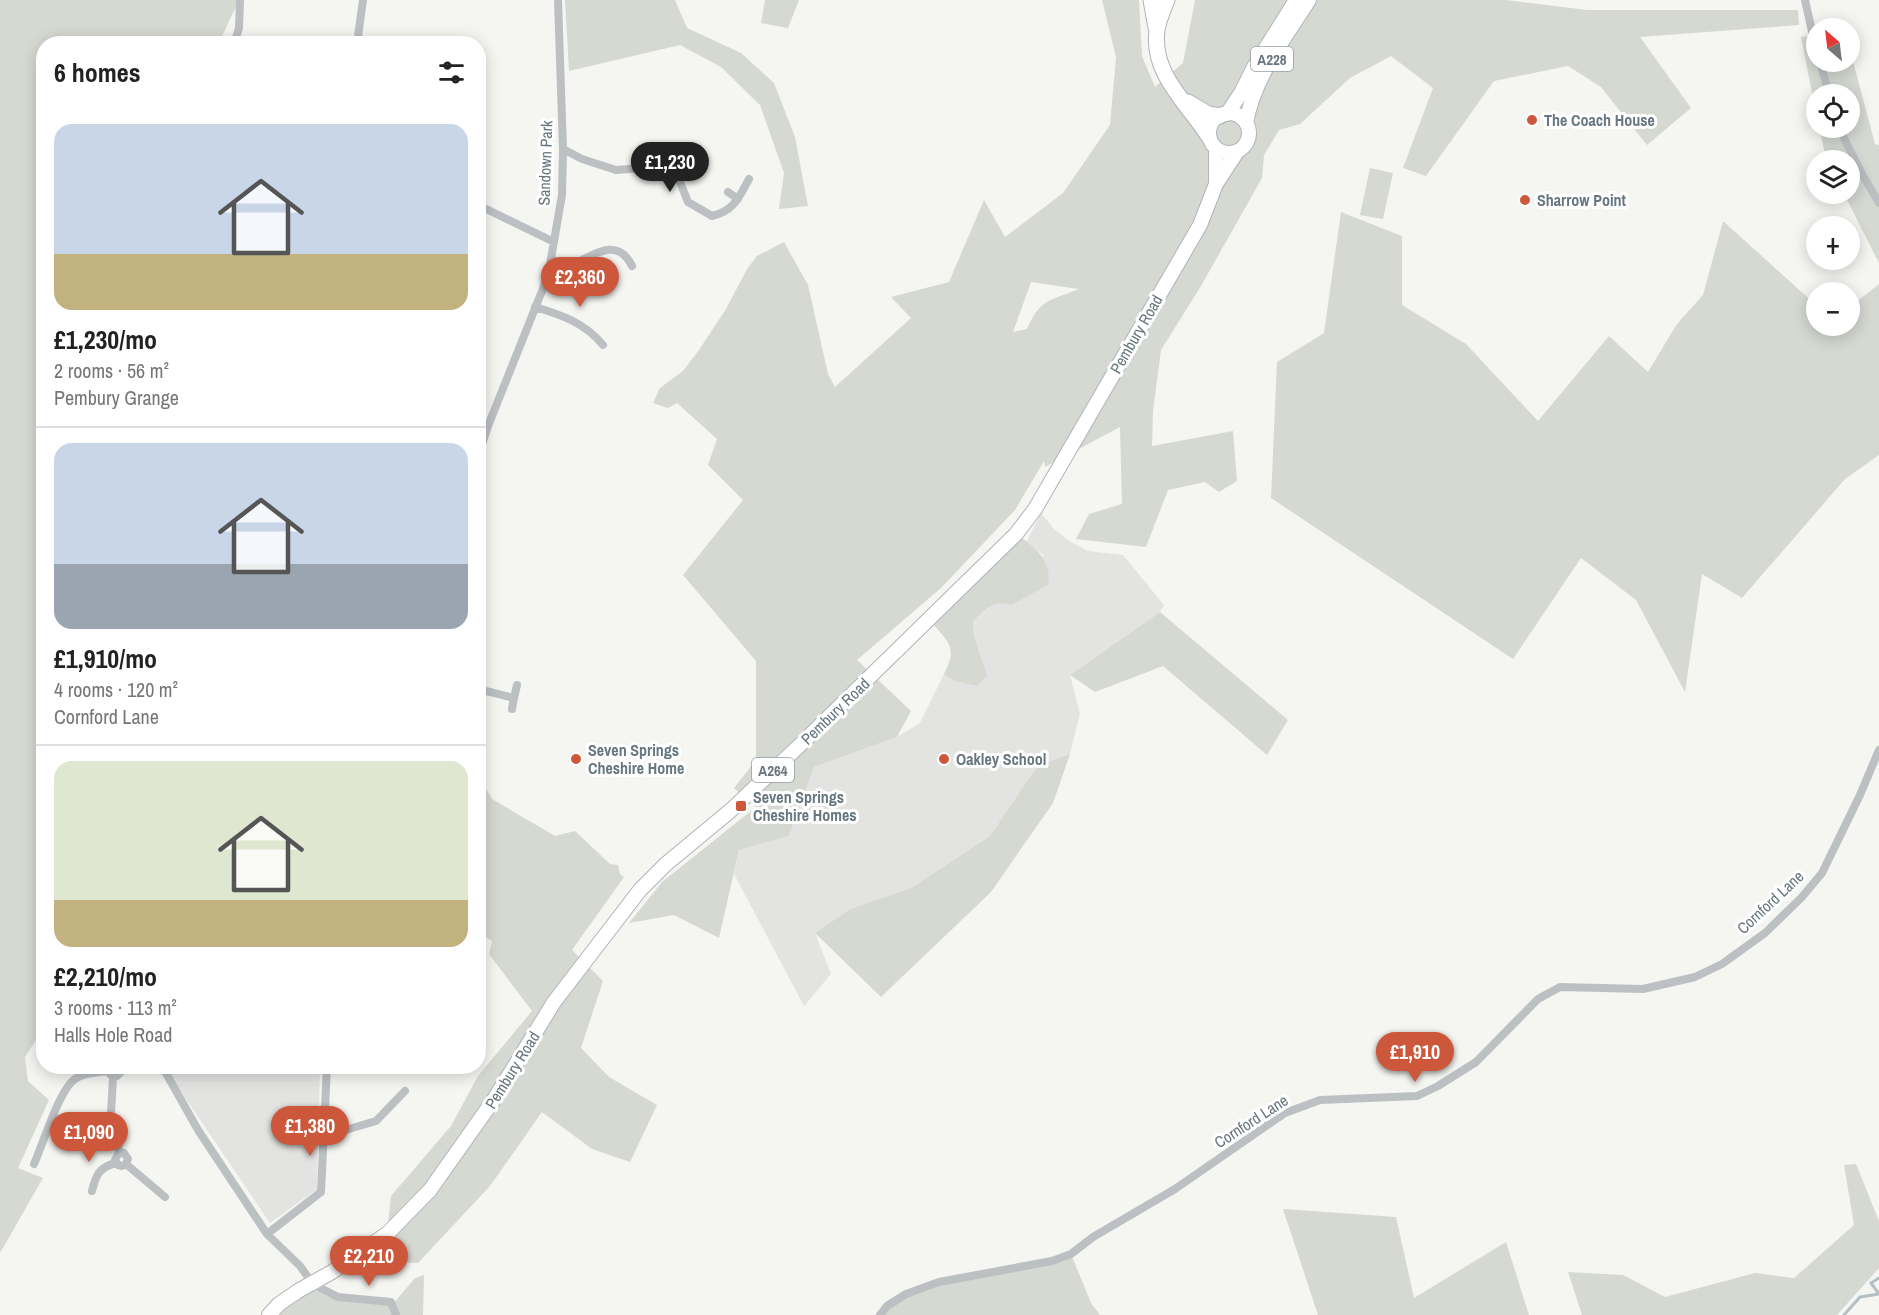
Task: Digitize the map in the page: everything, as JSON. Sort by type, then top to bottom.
[{"type":"highway","points":[[1151,0],[1162,66],[1180,98],[1213,143]]},
{"type":"highway","points":[[1157,31],[1167,0]]},
{"type":"highway","points":[[1180,98],[1208,114],[1223,115]]},
{"type":"main road","name":"A228","points":[[1223,115],[1241,93],[1254,67],[1296,0]]},
{"type":"main road","name":"A228","points":[[1246,123],[1254,93],[1265,71],[1309,0]]},
{"type":"main road","points":[[1223,115],[1238,115],[1249,129],[1247,143],[1237,152],[1226,153],[1213,143],[1211,125],[1223,115]]},
{"type":"main road","name":"Pembury Road","points":[[1213,143],[1216,184]]},
{"type":"main road","name":"Pembury Road","points":[[269,1315],[279,1304],[388,1233],[430,1190],[495,1098],[554,1002],[640,890],[666,864],[730,811],[800,745],[1027,521],[1200,225],[1216,184],[1237,152]]},
{"type":"street","points":[[236,36],[240,0]]},
{"type":"street","points":[[358,36],[363,0]]},
{"type":"street","name":"Sandown Park","points":[[486,432],[549,271],[562,195],[563,149],[558,0]]},
{"type":"street","points":[[1805,0],[1809,18]]},
{"type":"street","points":[[1844,138],[1879,203]]},
{"type":"street","points":[[563,149],[582,159],[616,170],[669,166],[676,172],[688,202],[712,216],[725,213],[738,199],[749,178]]},
{"type":"street","points":[[728,192],[738,199]]},
{"type":"street","points":[[486,209],[554,242]]},
{"type":"street","points":[[549,271],[571,266],[591,254],[606,250],[618,252],[628,258],[632,266]]},
{"type":"street","points":[[535,307],[574,320],[594,334],[603,345]]},
{"type":"street","points":[[512,710],[517,685]]},
{"type":"street","points":[[486,690],[514,698]]},
{"type":"street","name":"Cornford Lane","points":[[880,1315],[887,1306],[906,1294],[939,1282],[1052,1261],[1071,1254],[1093,1237],[1175,1189],[1285,1113],[1320,1100],[1417,1096],[1438,1086],[1476,1062],[1538,999],[1560,987],[1643,989],[1695,977],[1722,964],[1765,933],[1802,897],[1822,873],[1879,750]]},
{"type":"street","points":[[34,1164],[64,1090],[75,1078],[87,1074]]},
{"type":"street","points":[[110,1074],[111,1114],[119,1152]]},
{"type":"street","points":[[166,1074],[198,1130],[267,1234],[300,1266],[313,1284],[338,1296],[391,1302],[396,1315]]},
{"type":"street","points":[[267,1234],[321,1192],[327,1074]]},
{"type":"street","points":[[325,1136],[376,1121],[405,1091]]},
{"type":"street","points":[[116,1163],[115,1157],[119,1152]]},
{"type":"street","points":[[119,1152],[127,1155],[126,1164]]},
{"type":"street","points":[[92,1191],[96,1174],[107,1165],[126,1164]]},
{"type":"street","points":[[126,1164],[165,1197]]},
{"type":"shaded area","points":[[0,0],[239,0],[222,36],[36,36],[36,1040],[25,1057],[28,1081],[49,1100],[18,1168],[43,1178],[0,1253]]},
{"type":"shaded area","points":[[565,0],[675,0],[687,28],[741,53],[774,83],[795,137],[808,206],[779,209],[784,173],[760,105],[721,67],[680,45],[569,71]]},
{"type":"shaded area","points":[[765,0],[799,0],[788,28],[761,23]]},
{"type":"shaded area","points":[[1102,0],[1139,0],[1142,56],[1155,87],[1183,63],[1195,0],[1506,0],[1587,10],[1798,10],[1799,25],[1640,37],[1691,108],[1647,145],[1601,87],[1568,66],[1494,81],[1426,176],[1403,168],[1433,88],[1391,56],[1350,78],[1300,124],[1279,130],[1264,155],[1262,178],[1201,286],[1161,350],[1153,411],[1152,446],[1233,431],[1237,481],[1219,492],[1205,482],[1168,490],[1146,547],[1076,539],[1089,514],[1122,504],[1120,427],[1045,467],[1044,461],[1015,510],[941,588],[857,660],[911,711],[897,737],[814,767],[789,836],[739,850],[719,938],[674,915],[629,923],[662,882],[756,807],[734,788],[756,760],[756,661],[683,575],[743,500],[708,465],[717,439],[677,403],[668,408],[653,403],[660,388],[683,371],[699,350],[757,256],[784,242],[808,285],[828,374],[835,387],[911,318],[891,297],[949,282],[984,200],[1005,237],[1063,193],[1110,125],[1116,57]],"holes":[[[1031,282],[1079,289],[1048,301],[1037,311],[1027,329],[1013,332]]]},
{"type":"shaded area","points":[[1806,36],[1806,62],[1801,37]]},
{"type":"shaded area","points":[[1808,72],[1856,72],[1859,84],[1810,84]]},
{"type":"shaded area","points":[[1860,88],[1875,144],[1879,145],[1879,263],[1860,226],[1860,216],[1855,216],[1849,204],[1860,204],[1860,150],[1824,150],[1821,138],[1860,138]]},
{"type":"shaded area","points":[[1370,168],[1393,173],[1383,219],[1360,215]]},
{"type":"shaded area","points":[[1341,212],[1402,236],[1402,305],[1466,344],[1538,421],[1609,336],[1648,372],[1677,324],[1703,295],[1723,221],[1806,296],[1806,336],[1860,336],[1860,299],[1879,284],[1879,455],[1845,479],[1742,598],[1702,574],[1685,692],[1636,600],[1581,558],[1513,659],[1271,498],[1277,362],[1324,333]]},
{"type":"shaded area","name":"Oakley School","points":[[1041,513],[1055,530],[1088,551],[1123,555],[1164,605],[1160,612],[1070,675],[1080,714],[1070,754],[1038,765],[990,836],[911,888],[850,909],[815,933],[831,974],[804,1006],[734,874],[739,850],[789,836],[814,767],[897,737],[920,723],[944,674],[955,681],[986,677],[974,636],[973,621],[993,604],[1001,602],[1044,556],[1027,541]]},
{"type":"shaded area","points":[[1016,534],[1036,549],[1045,561],[1049,576],[1048,585],[1011,605],[999,603],[994,605],[973,621],[974,636],[987,676],[977,686],[955,681],[944,674],[951,656],[949,644],[929,619]]},
{"type":"shaded area","points":[[1160,612],[1288,720],[1267,755],[1163,666],[1095,692],[1070,675]]},
{"type":"shaded area","points":[[1070,754],[1053,803],[991,892],[881,997],[815,933],[850,909],[911,888],[990,836],[1038,765]]},
{"type":"shaded area","points":[[486,789],[492,799],[555,836],[575,831],[610,864],[618,865],[620,874],[624,877],[572,950],[603,981],[581,1048],[609,1077],[657,1105],[630,1162],[592,1149],[542,1112],[490,1186],[418,1263],[384,1262],[391,1196],[451,1126],[478,1076],[486,1074],[486,1066],[532,1011],[489,954],[492,941],[486,937]]},
{"type":"shaded area","points":[[169,1074],[320,1074],[317,1189],[270,1223]]},
{"type":"shaded area","points":[[1856,1164],[1879,1221],[1879,1268],[1837,1315],[1582,1315],[1568,1272],[1623,1275],[1665,1297],[1755,1273],[1794,1278],[1854,1225],[1844,1165]]},
{"type":"shaded area","points":[[1283,1209],[1396,1217],[1414,1298],[1506,1242],[1529,1315],[1318,1315]]},
{"type":"shaded area","points":[[1071,1254],[1091,1303],[1100,1315],[880,1315],[906,1294]]},
{"type":"shaded area","points":[[424,1275],[423,1315],[274,1315],[307,1289],[393,1304],[415,1278]]},
{"type":"waterway","points":[[1844,1315],[1860,1297],[1879,1294],[1871,1283],[1879,1278]]},
{"type":"place","name":"The Coach House","points":[[1532,120]]},
{"type":"place","name":"Sharrow Point","points":[[1525,200]]},
{"type":"place","name":"Seven Springs Cheshire Home","points":[[576,759]]},
{"type":"place","name":"Oakley School","points":[[944,759]]},
{"type":"place","name":"Seven Springs Cheshire Homes","points":[[741,806]]}]
